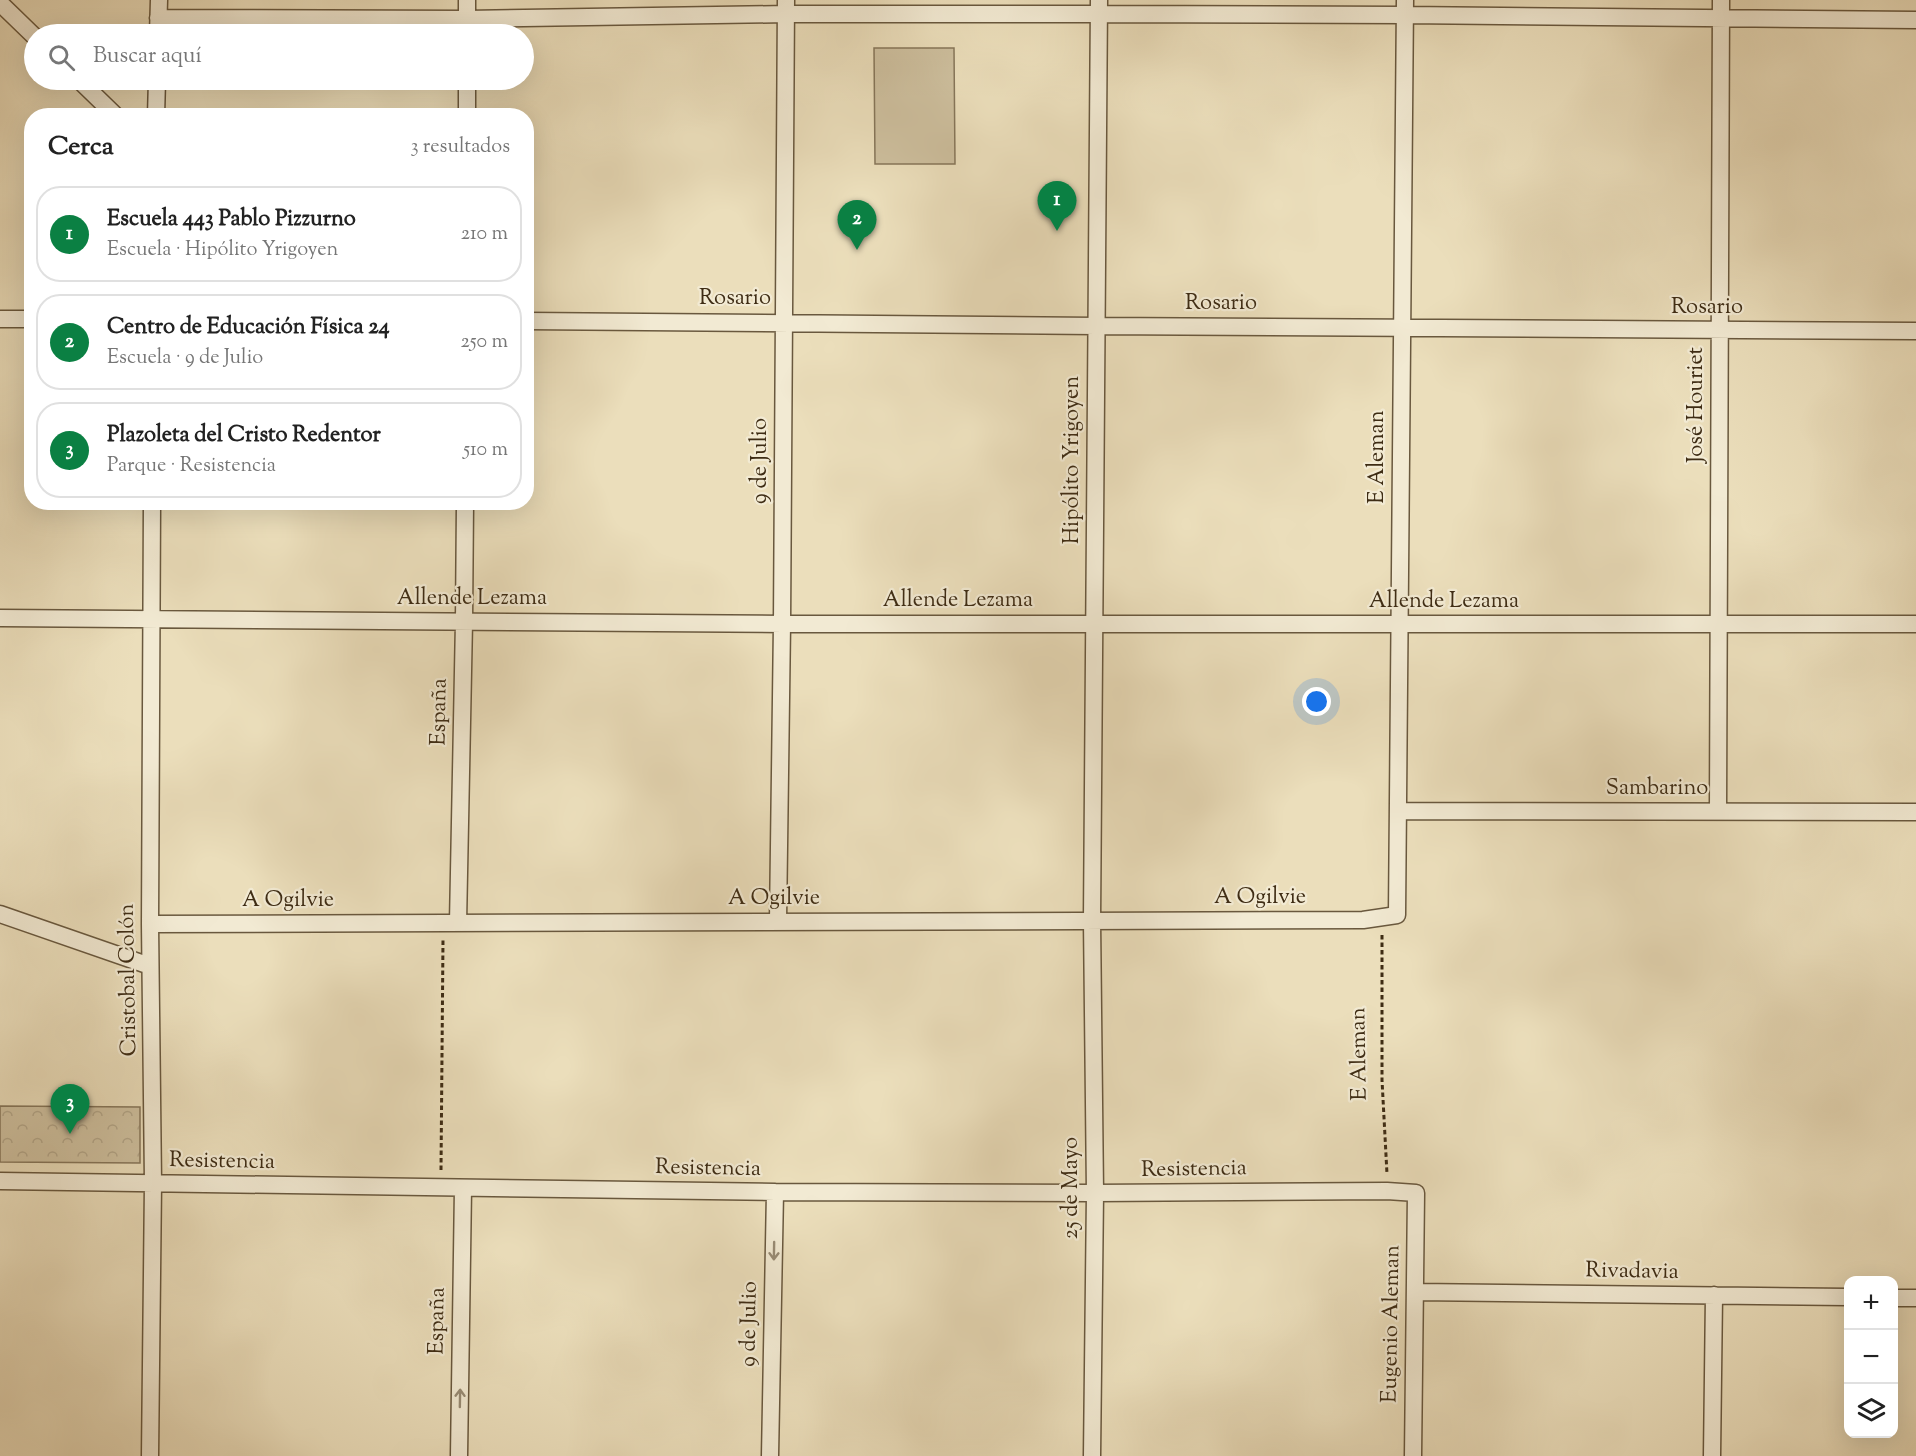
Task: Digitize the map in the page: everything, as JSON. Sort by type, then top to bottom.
[{"type":"street","points":[[158,24],[159,0]]},
{"type":"street","points":[[467,0],[467,24]]},
{"type":"street","name":"José Houriet","points":[[1718,811],[1721,0]]},
{"type":"street","points":[[0,3],[24,26]]},
{"type":"street","points":[[515,24],[786,7],[1405,7],[1720,19],[1916,20]]},
{"type":"street","name":"9 de Julio","points":[[778,921],[786,7]]},
{"type":"street","name":"Hipólito Yrigoyen","points":[[1092,920],[1099,7]]},
{"type":"street","name":"E Aleman","points":[[1390,916],[1398,811],[1405,7]]},
{"type":"street","points":[[89,90],[108,108]]},
{"type":"street","points":[[156,108],[157,90]]},
{"type":"street","points":[[467,90],[467,108]]},
{"type":"street","points":[[0,319],[24,319]]},
{"type":"street","name":"Rosario","points":[[534,321],[1916,331]]},
{"type":"street","name":"Cristobal Colón","points":[[150,1456],[153,1183],[150,966],[152,510]]},
{"type":"street","name":"España","points":[[451,923],[464,621],[465,510]]},
{"type":"street","name":"Allende Lezama","points":[[0,618],[782,624],[1916,624]]},
{"type":"street","name":"Sambarino","points":[[1398,811],[1916,812]]},
{"type":"street","points":[[0,914],[150,966]]},
{"type":"street","name":"A Ogilvie","points":[[150,924],[1363,920],[1390,916]]},
{"type":"street","name":"25 de Mayo","points":[[1092,920],[1095,1193],[1092,1456]]},
{"type":"street","name":"Resistencia","points":[[0,1181],[775,1192],[1387,1191],[1416,1193]]},
{"type":"street","name":"España","points":[[459,1456],[463,1188]]},
{"type":"street","name":"9 de Julio","points":[[770,1456],[775,1192]]},
{"type":"street","name":"Eugenio Aleman","points":[[1413,1456],[1416,1193]]},
{"type":"street","name":"Rivadavia","points":[[1416,1292],[1844,1297]]},
{"type":"street","points":[[1712,1456],[1714,1295]]},
{"type":"street","points":[[1898,1298],[1916,1298]]},
{"type":"path","name":"E Aleman","points":[[1387,1191],[1382,1080],[1390,916]]},
{"type":"path","points":[[441,1187],[451,923]]},
{"type":"green space","points":[[874,48],[954,48],[955,164],[875,164]]},
{"type":"green space","points":[[0,1106],[140,1107],[140,1163],[0,1162]]},
{"type":"place","name":"Escuela 443 Pablo Pizzurno","points":[[1057,231]]},
{"type":"place","name":"Centro de Educación Física 24","points":[[857,250]]},
{"type":"place","name":"Plazoleta del Cristo Redentor","points":[[70,1134]]}]
